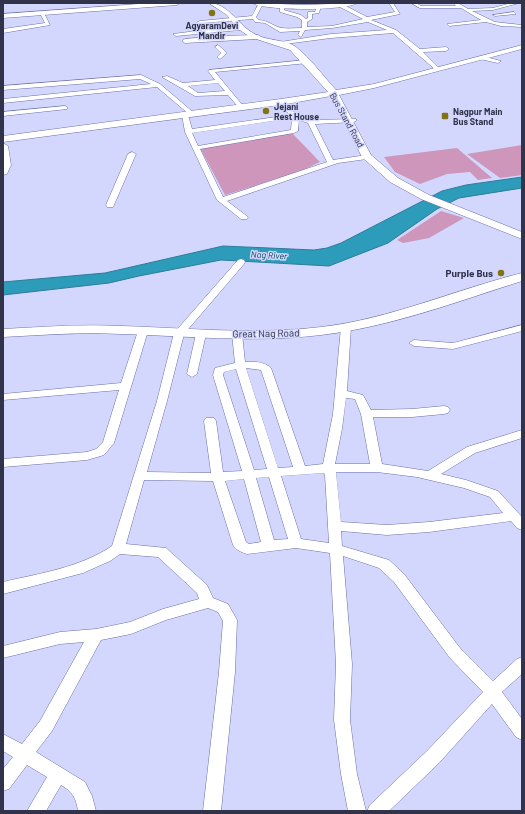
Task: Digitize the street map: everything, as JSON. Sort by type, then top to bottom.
[{"type":"main road","points":[[3,16],[162,3]]},
{"type":"main road","points":[[3,16],[177,3]]},
{"type":"main road","name":"Bus Stand Road","points":[[212,3],[236,19],[240,28],[258,37],[293,48],[337,93],[351,120],[366,157],[394,180],[522,236]]},
{"type":"main road","points":[[217,3],[253,34],[296,47],[303,52],[337,93]]},
{"type":"main road","points":[[258,3],[282,6],[318,7],[354,3]]},
{"type":"main road","points":[[3,139],[242,108],[337,93],[374,86],[522,47]]},
{"type":"main road","points":[[351,120],[371,154],[391,174],[437,200],[522,231]]},
{"type":"main road","points":[[3,146],[6,165],[3,172]]},
{"type":"main road","name":"Great Nag Road","points":[[3,334],[96,329],[143,331],[319,326],[357,319],[522,271]]},
{"type":"main road","name":"Great Nag Road","points":[[3,328],[89,324],[182,329],[201,334],[294,334],[346,327],[379,320],[522,277]]},
{"type":"street","points":[[254,17],[258,3]]},
{"type":"street","points":[[254,17],[257,21],[266,22],[280,30],[302,30],[332,27],[398,13],[391,3]]},
{"type":"street","points":[[413,3],[420,7],[462,7]]},
{"type":"street","points":[[455,3],[485,21],[500,25],[522,26]]},
{"type":"street","points":[[478,17],[516,14],[490,3]]},
{"type":"street","points":[[467,10],[493,9],[517,3]]},
{"type":"street","points":[[340,5],[367,20],[394,31],[438,68]]},
{"type":"street","points":[[282,6],[282,11],[299,16],[306,23],[302,30],[300,40]]},
{"type":"street","points":[[304,20],[310,19],[310,13],[317,13],[318,7]]},
{"type":"street","points":[[493,9],[502,14]]},
{"type":"street","points":[[3,31],[48,24],[42,13]]},
{"type":"street","points":[[218,38],[198,23],[254,17]]},
{"type":"street","points":[[450,25],[485,21]]},
{"type":"street","points":[[500,25],[508,31],[522,30]]},
{"type":"street","points":[[176,34],[240,28]]},
{"type":"street","points":[[279,43],[331,36],[394,31]]},
{"type":"street","points":[[185,41],[258,37]]},
{"type":"street","points":[[218,47],[224,53],[220,57]]},
{"type":"street","points":[[419,51],[446,49]]},
{"type":"street","points":[[482,58],[498,61]]},
{"type":"street","points":[[242,108],[211,71],[306,62]]},
{"type":"street","points":[[3,88],[141,77],[158,85],[189,115],[188,132],[221,200],[244,217]]},
{"type":"street","points":[[165,77],[182,85],[197,95],[228,93]]},
{"type":"street","points":[[182,85],[218,81]]},
{"type":"street","points":[[3,100],[158,85]]},
{"type":"street","points":[[282,102],[295,116],[311,122],[351,120]]},
{"type":"street","points":[[3,109],[59,103]]},
{"type":"street","points":[[3,114],[65,108]]},
{"type":"street","points":[[188,132],[295,131],[295,116]]},
{"type":"street","points":[[196,148],[295,116]]},
{"type":"street","points":[[311,122],[331,163]]},
{"type":"street","points":[[110,205],[132,154]]},
{"type":"street","points":[[221,200],[331,163],[366,157]]},
{"type":"street","points":[[3,588],[83,569],[106,559],[118,549],[182,329],[241,262]]},
{"type":"street","points":[[346,327],[341,392],[334,441],[328,468],[331,475],[344,664],[342,720],[349,774],[357,811]]},
{"type":"street","points":[[414,343],[453,346],[522,328]]},
{"type":"street","points":[[3,463],[87,456],[100,452],[108,442],[143,331]]},
{"type":"street","points":[[192,374],[201,334]]},
{"type":"street","points":[[237,334],[240,365],[296,543]]},
{"type":"street","points":[[269,546],[237,432],[218,374],[219,370],[240,365],[262,366],[266,368],[300,470]]},
{"type":"street","points":[[3,397],[125,386]]},
{"type":"street","points":[[341,392],[359,397],[367,414],[377,468]]},
{"type":"street","points":[[367,414],[412,413],[444,410]]},
{"type":"street","points":[[210,421],[218,477],[240,545],[247,549],[296,543],[337,549],[384,564],[393,570],[455,653],[493,692],[522,732]]},
{"type":"street","points":[[431,475],[471,450],[522,434]]},
{"type":"street","points":[[140,476],[218,477],[328,468],[377,468],[431,475],[466,484],[494,494],[519,520]]},
{"type":"street","points":[[334,526],[387,530],[519,520]]},
{"type":"street","points":[[118,549],[161,552],[202,589],[208,602]]},
{"type":"street","points":[[3,652],[60,638],[96,635],[131,628],[163,615],[208,602],[223,608],[230,620],[227,672],[212,811]]},
{"type":"street","points":[[3,783],[46,726],[65,688],[96,635]]},
{"type":"street","points":[[379,810],[433,757],[493,692],[522,664]]},
{"type":"street","points":[[3,742],[79,786],[85,796],[87,811]]},
{"type":"street","points":[[36,811],[58,774]]},
{"type":"shaded area","points":[[292,133],[320,162],[299,172],[225,195],[200,148]]},
{"type":"shaded area","points":[[522,145],[522,175],[500,178],[467,154]]},
{"type":"shaded area","points":[[457,148],[492,178],[478,180],[470,172],[447,174],[420,184],[395,172],[384,157]]},
{"type":"shaded area","points":[[441,211],[464,218],[429,238],[403,243],[397,240]]},
{"type":"water","name":"Nag River","points":[[522,177],[522,188],[459,198],[437,209],[388,243],[329,266],[221,260],[109,283],[3,295],[3,282],[105,273],[223,246],[314,250],[327,248],[341,243],[442,191],[466,185]]},
{"type":"place","name":"AgyaramDevi Mandir","points":[[212,13]]},
{"type":"place","name":"Jejani Rest House","points":[[266,111]]},
{"type":"place","name":"Nagpur Main Bus Stand","points":[[445,116]]},
{"type":"place","name":"Purple Bus","points":[[501,273]]}]
